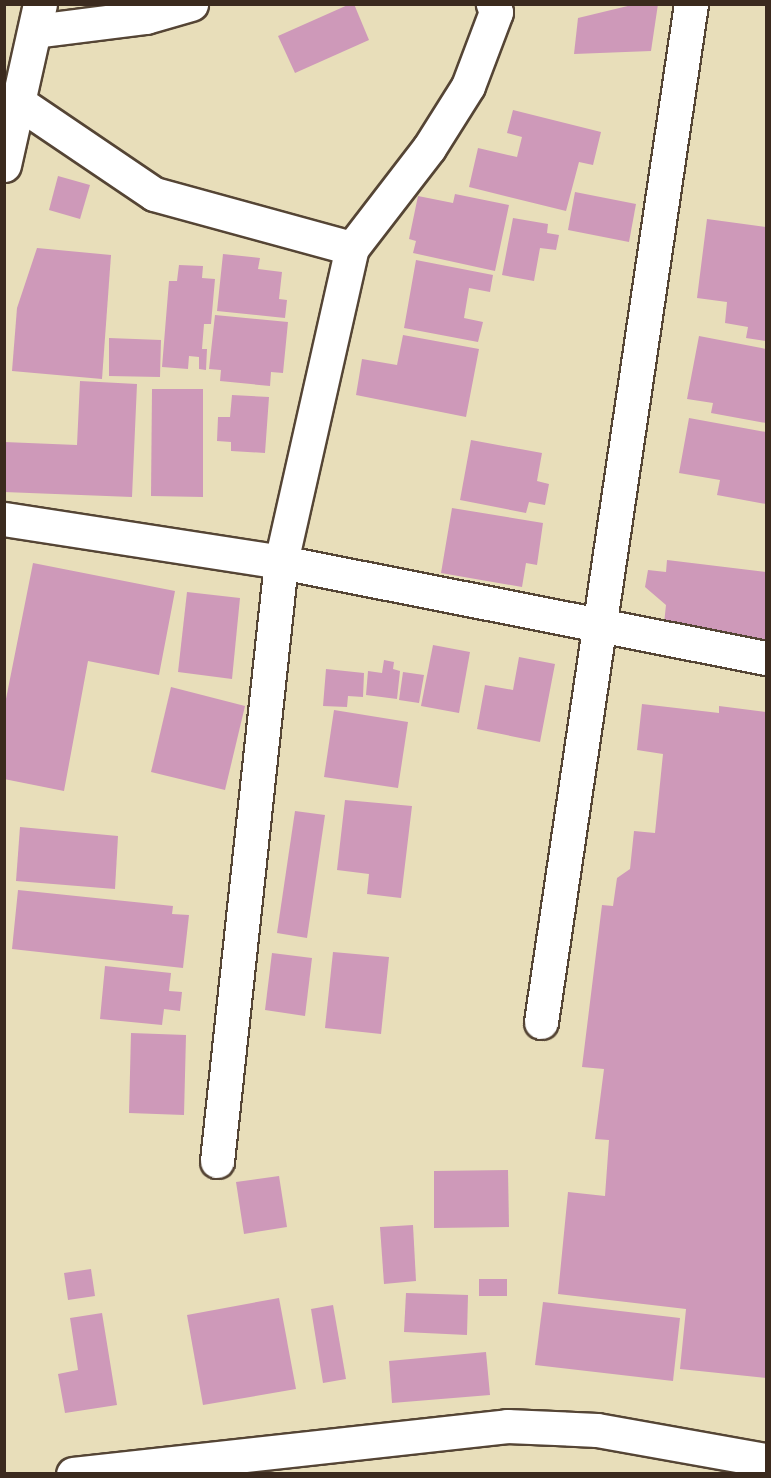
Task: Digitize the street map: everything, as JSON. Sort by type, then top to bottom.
[{"type":"street","points":[[4,165],[38,18],[146,17],[191,4]]},
{"type":"street","points":[[541,1022],[691,4]]},
{"type":"street","points":[[217,1161],[281,562],[352,248],[429,148],[468,86],[504,7]]},
{"type":"street","points":[[18,102],[153,194],[352,248]]},
{"type":"street","points":[[4,519],[281,562],[766,658]]},
{"type":"street","points":[[73,1473],[140,1468],[507,1426],[597,1430],[766,1460]]},
{"type":"building","points":[[354,4],[369,40],[295,73],[278,36]]},
{"type":"building","points":[[636,4],[658,4],[651,51],[574,54],[578,18]]},
{"type":"building","points":[[513,110],[601,132],[593,165],[579,162],[566,211],[469,187],[478,148],[517,157],[522,137],[507,133]]},
{"type":"building","points":[[58,176],[90,185],[80,219],[49,210]]},
{"type":"building","points":[[575,192],[636,204],[629,242],[568,230]]},
{"type":"building","points":[[455,194],[509,205],[495,271],[413,253],[416,241],[409,239],[418,196],[453,203]]},
{"type":"building","points":[[513,218],[548,224],[547,233],[559,235],[556,250],[540,248],[534,281],[502,275]]},
{"type":"building","points":[[707,219],[766,227],[766,341],[746,338],[748,327],[725,323],[727,302],[697,298]]},
{"type":"building","points":[[37,248],[111,255],[102,379],[12,371],[17,308]]},
{"type":"building","points":[[223,254],[260,258],[258,269],[282,272],[279,299],[287,300],[285,318],[217,311]]},
{"type":"building","points":[[416,260],[493,275],[490,292],[469,288],[464,318],[483,322],[478,342],[404,328]]},
{"type":"building","points":[[179,265],[203,266],[202,278],[215,279],[211,324],[204,324],[202,349],[207,349],[206,370],[199,369],[199,357],[189,356],[188,369],[162,367],[169,281],[177,281]]},
{"type":"building","points":[[215,315],[288,322],[283,373],[271,372],[270,386],[220,381],[221,370],[209,369]]},
{"type":"building","points":[[403,335],[479,349],[466,417],[356,395],[362,359],[397,365]]},
{"type":"building","points":[[699,336],[766,349],[766,423],[711,413],[713,403],[687,399]]},
{"type":"building","points":[[109,338],[161,340],[160,377],[109,376]]},
{"type":"building","points":[[80,381],[137,384],[132,497],[4,492],[4,442],[77,445]]},
{"type":"building","points":[[152,389],[203,389],[203,497],[151,496]]},
{"type":"building","points":[[232,395],[269,397],[265,453],[231,451],[231,442],[217,441],[218,417],[230,417]]},
{"type":"building","points":[[689,418],[766,432],[766,504],[717,495],[720,480],[679,473]]},
{"type":"building","points":[[471,440],[542,453],[537,481],[549,484],[545,505],[529,502],[526,513],[460,500]]},
{"type":"building","points":[[452,508],[543,523],[537,565],[526,563],[522,587],[441,573]]},
{"type":"building","points":[[667,560],[766,572],[766,652],[663,633],[666,605],[645,587],[648,570],[666,572]]},
{"type":"building","points":[[33,563],[175,591],[159,675],[88,661],[64,791],[4,779],[4,709]]},
{"type":"building","points":[[187,592],[240,598],[232,679],[178,672]]},
{"type":"building","points":[[433,645],[470,652],[459,713],[421,706]]},
{"type":"building","points":[[519,657],[555,664],[540,742],[477,729],[485,685],[513,690]]},
{"type":"building","points":[[384,660],[394,662],[393,669],[400,671],[397,699],[366,695],[368,671],[382,673]]},
{"type":"building","points":[[326,669],[364,673],[363,697],[348,696],[347,707],[323,706]]},
{"type":"building","points":[[403,672],[424,675],[419,703],[399,700]]},
{"type":"building","points":[[171,687],[245,706],[225,790],[151,772]]},
{"type":"building","points":[[642,704],[719,713],[719,706],[766,712],[766,1378],[680,1369],[686,1309],[558,1294],[568,1192],[605,1196],[609,1140],[595,1139],[604,1069],[582,1067],[602,905],[613,906],[617,878],[630,869],[634,831],[655,833],[663,754],[637,750]]},
{"type":"building","points":[[334,710],[408,722],[398,788],[324,777]]},
{"type":"building","points":[[345,800],[412,806],[401,898],[367,894],[369,874],[337,870]]},
{"type":"building","points":[[295,811],[325,815],[307,938],[277,933]]},
{"type":"building","points":[[20,827],[118,836],[115,889],[16,881]]},
{"type":"building","points":[[18,890],[173,906],[172,914],[189,915],[183,968],[12,949]]},
{"type":"building","points":[[333,952],[389,957],[381,1034],[325,1028]]},
{"type":"building","points":[[272,953],[312,958],[305,1016],[265,1010]]},
{"type":"building","points":[[105,966],[171,973],[169,991],[182,992],[180,1011],[164,1009],[162,1025],[100,1019]]},
{"type":"building","points":[[131,1033],[186,1035],[184,1115],[129,1113]]},
{"type":"building","points":[[508,1170],[509,1227],[434,1228],[434,1171]]},
{"type":"building","points":[[279,1176],[287,1227],[244,1234],[236,1182]]},
{"type":"building","points":[[413,1225],[416,1281],[384,1284],[380,1227]]},
{"type":"building","points":[[91,1269],[95,1296],[68,1300],[64,1273]]},
{"type":"building","points":[[479,1279],[507,1279],[507,1296],[479,1296]]},
{"type":"building","points":[[406,1293],[468,1295],[467,1335],[404,1332]]},
{"type":"building","points":[[279,1298],[296,1389],[203,1405],[187,1315]]},
{"type":"building","points":[[543,1302],[680,1318],[673,1381],[535,1365]]},
{"type":"building","points":[[333,1305],[346,1379],[323,1383],[311,1309]]},
{"type":"building","points":[[102,1313],[117,1405],[65,1413],[58,1374],[78,1370],[70,1318]]},
{"type":"building","points":[[486,1352],[490,1395],[392,1403],[389,1361]]}]
